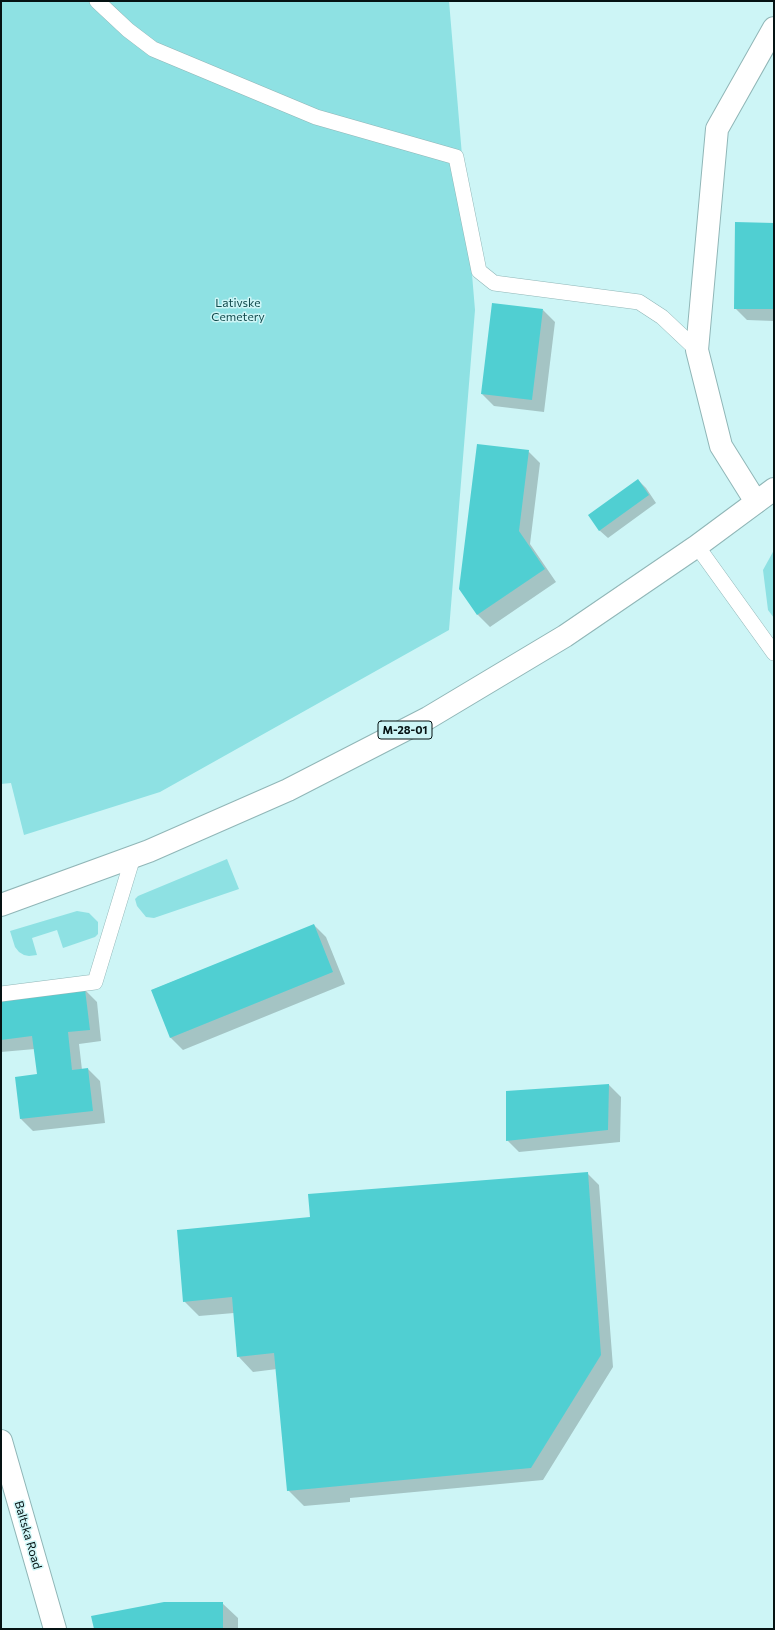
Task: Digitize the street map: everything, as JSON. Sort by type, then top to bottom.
[{"type":"main road","points":[[756,502],[721,446],[697,350],[717,129],[774,28]]},
{"type":"main road","name":"М-28-01","points":[[1,905],[133,857],[288,790],[428,718],[566,636],[697,546],[774,489]]},
{"type":"main road","name":"Baltska Road","points":[[1,1441],[55,1629]]},
{"type":"lane","points":[[96,1],[128,30],[153,49],[316,117],[456,157],[479,271],[494,283],[639,302],[662,317],[697,350]]},
{"type":"lane","points":[[697,546],[774,653]]},
{"type":"lane","points":[[1,994],[95,982],[133,857]]},
{"type":"green space","name":"Lativske Cemetery","points":[[1,1],[449,1],[475,310],[449,630],[160,792],[24,835],[11,783],[1,784]]},
{"type":"green space","points":[[774,550],[774,618],[768,610],[763,570]]},
{"type":"green space","points":[[227,859],[239,889],[154,918],[146,917],[137,906],[135,899],[138,896]]},
{"type":"green space","points":[[77,911],[89,913],[98,922],[98,934],[95,937],[63,948],[57,930],[32,938],[37,955],[24,955],[15,947],[10,931]]},
{"type":"building","points":[[735,222],[774,223],[774,309],[734,309]]},
{"type":"building","points":[[492,303],[543,309],[532,400],[481,394]]},
{"type":"building","points":[[477,444],[529,450],[519,531],[545,569],[477,615],[459,589]]},
{"type":"building","points":[[638,479],[649,495],[599,531],[588,515]]},
{"type":"building","points":[[314,924],[333,972],[170,1038],[151,990]]},
{"type":"building","points":[[85,989],[90,1030],[68,1032],[72,1070],[88,1068],[93,1111],[20,1119],[15,1077],[37,1074],[32,1036],[1,1040],[1,999]]},
{"type":"building","points":[[609,1084],[608,1130],[506,1141],[506,1091]]},
{"type":"building","points":[[588,1172],[601,1355],[531,1468],[287,1491],[274,1353],[237,1357],[232,1297],[183,1302],[177,1230],[310,1217],[308,1194]]},
{"type":"building","points":[[164,1602],[223,1602],[223,1629],[94,1629],[91,1616]]}]
